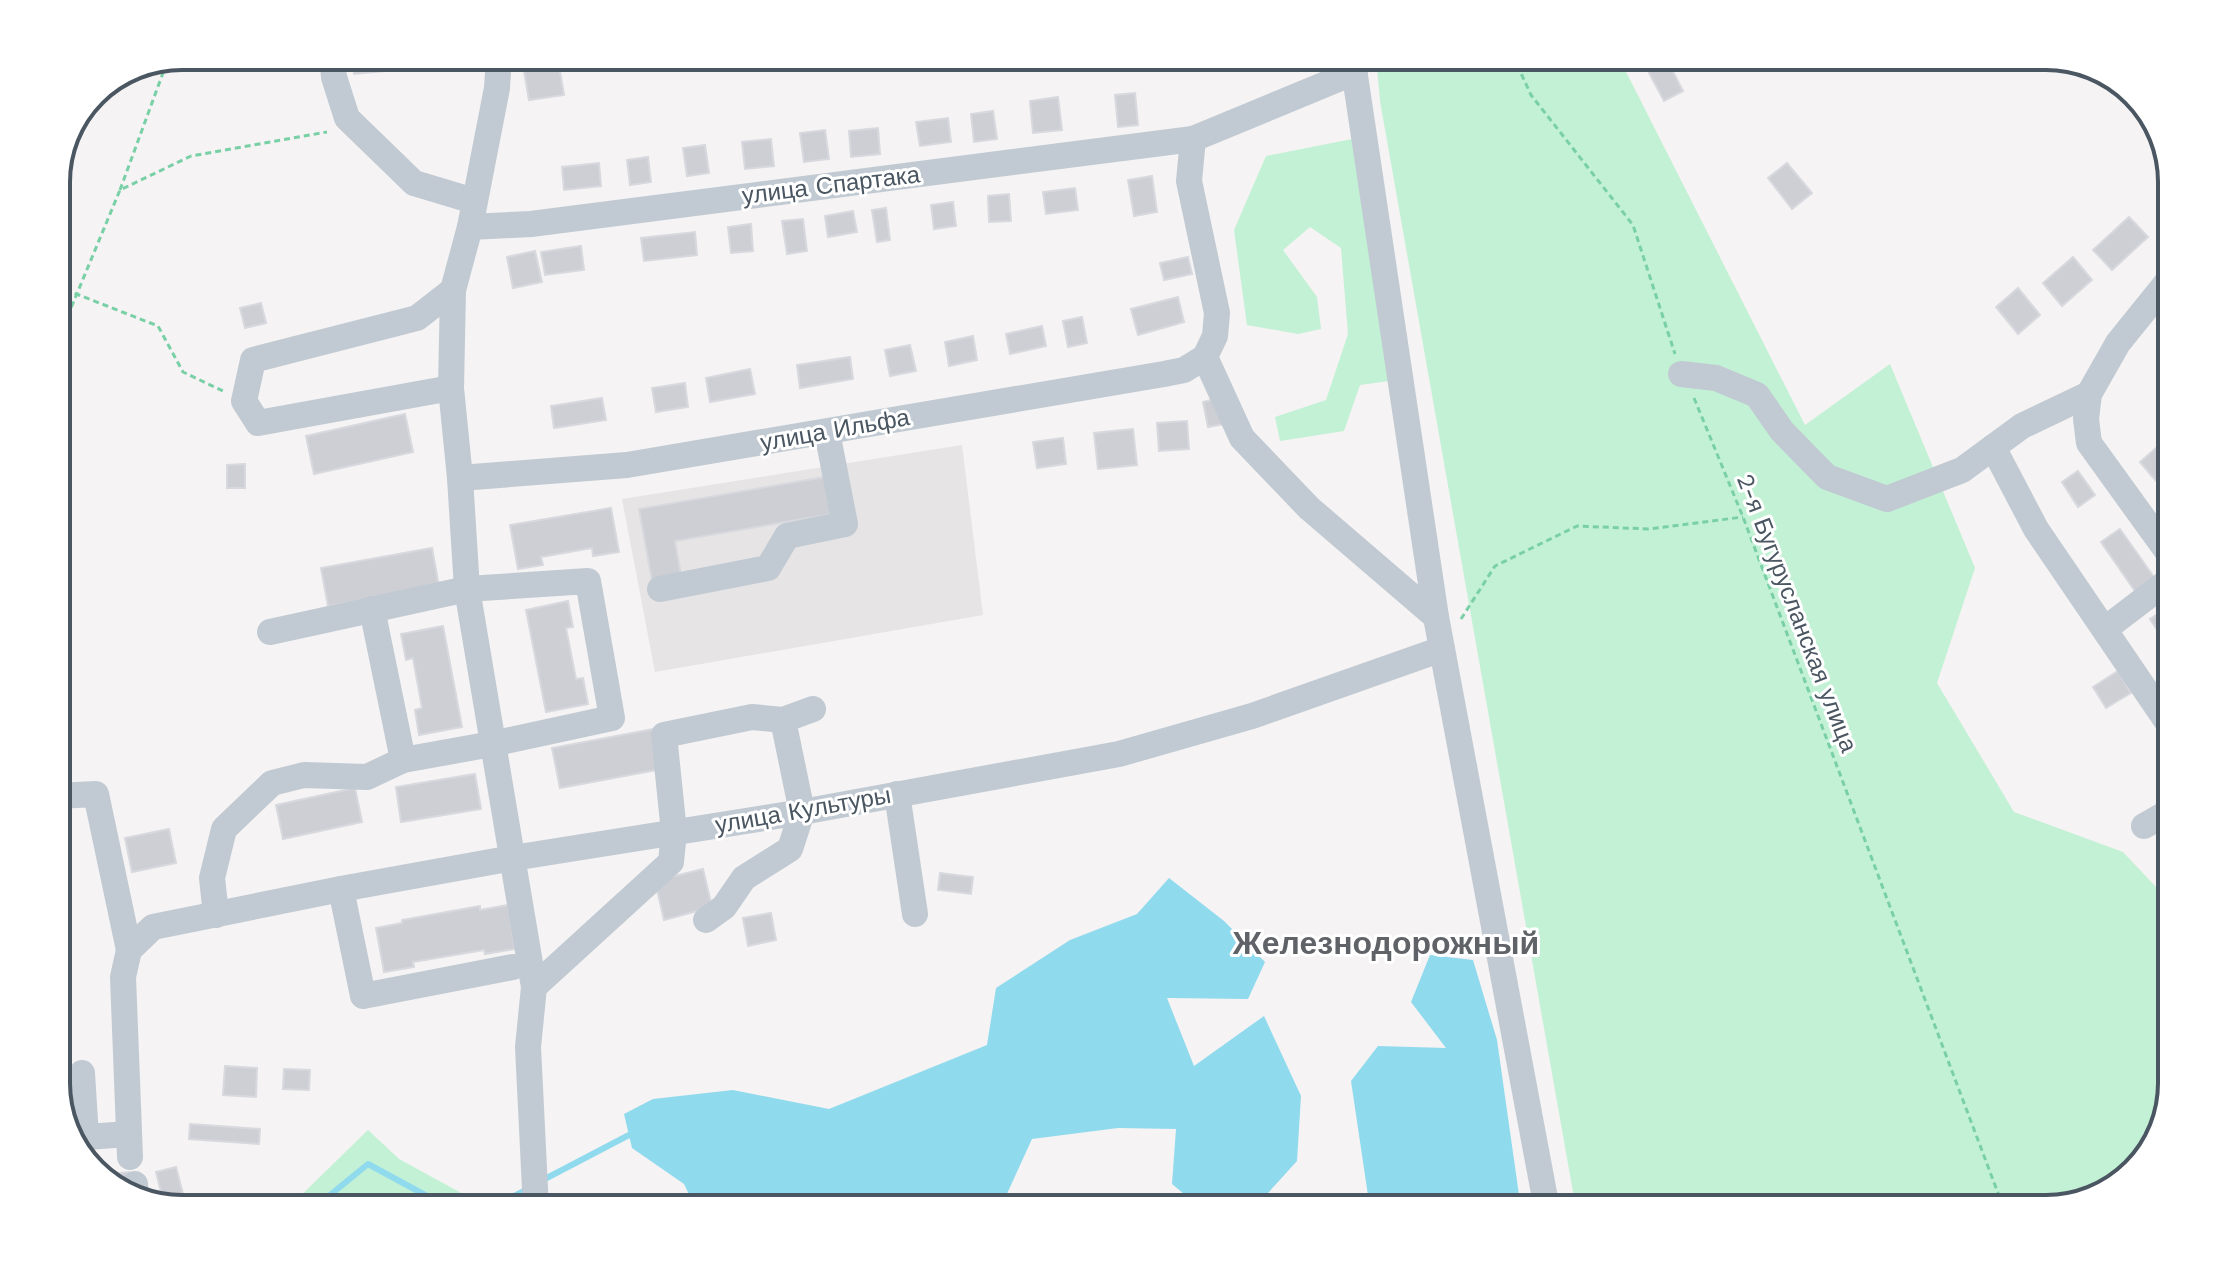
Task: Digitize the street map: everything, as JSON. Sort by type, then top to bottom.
[{"type":"street","points":[[333,70],[347,118],[414,183],[474,201]]},
{"type":"street","points":[[498,70],[470,227],[453,290],[451,388],[467,589],[534,987],[528,1047],[535,1195]]},
{"type":"street","name":"улица Спартака","points":[[470,227],[531,224],[1193,139],[1340,70]]},
{"type":"street","points":[[1354,70],[1436,617],[1544,1195]]},
{"type":"street","points":[[1193,139],[1189,181],[1217,313],[1215,336],[1205,357],[1242,438],[1309,508],[1436,617]]},
{"type":"street","points":[[451,388],[258,423],[244,401],[253,360],[417,318],[453,290]]},
{"type":"street","points":[[2158,293],[2118,343],[2089,394],[2086,419],[2089,443],[2158,539]]},
{"type":"street","name":"улица Ильфа","points":[[460,478],[627,465],[1164,374],[1184,370],[1205,357]]},
{"type":"street","points":[[1681,374],[1716,378],[1757,395],[1782,431],[1827,477],[1887,499],[1962,470],[2022,426],[2089,394]]},
{"type":"street","points":[[660,589],[768,568],[787,536],[845,524],[827,432]]},
{"type":"street","points":[[1993,447],[2036,529],[2158,708]]},
{"type":"street","points":[[216,915],[212,878],[224,829],[272,783],[304,775],[367,777],[403,760],[612,718],[588,581],[467,589],[270,632]]},
{"type":"street","points":[[2105,629],[2158,589]]},
{"type":"street","points":[[372,609],[403,760]]},
{"type":"street","name":"улица Культуры","points":[[129,950],[153,927],[341,889],[802,812],[1119,754],[1252,716],[1442,649]]},
{"type":"street","points":[[534,987],[671,862],[674,832],[664,735],[752,717],[783,720],[813,709]]},
{"type":"street","points":[[706,920],[724,907],[744,878],[790,849],[802,812],[783,720]]},
{"type":"street","points":[[70,795],[96,794],[129,950],[123,977],[130,1146],[86,1137],[82,1073]]},
{"type":"street","points":[[897,794],[915,914]]},
{"type":"street","points":[[2144,826],[2158,818]]},
{"type":"street","points":[[341,889],[363,996],[513,967]]},
{"type":"path","name":"2-я Бугурусланская улица","points":[[1519,70],[1531,95],[1633,225],[1681,374],[1743,517],[1999,1195]]},
{"type":"path","points":[[70,310],[120,190],[163,72]]},
{"type":"path","points":[[120,190],[191,156],[356,126]]},
{"type":"path","points":[[70,292],[158,326],[183,372],[244,401]]},
{"type":"path","points":[[1442,649],[1495,566],[1577,526],[1648,529],[1743,517]]},
{"type":"shaded area","points":[[962,445],[983,615],[655,672],[622,499]]},
{"type":"green space","points":[[1377,70],[1625,70],[1805,425],[1890,364],[1975,568],[1937,683],[2014,812],[2123,852],[2158,889],[2157,1097],[2143,1139],[2114,1172],[2075,1191],[2046,1195],[1574,1195],[1380,101]]},
{"type":"green space","points":[[1352,139],[1389,381],[1360,385],[1344,431],[1280,441],[1275,417],[1326,400],[1348,334],[1341,248],[1310,227],[1283,250],[1317,297],[1321,329],[1298,334],[1247,325],[1234,230],[1266,156]]},
{"type":"green space","points":[[368,1130],[399,1159],[465,1195],[301,1195]]},
{"type":"water","points":[[1169,878],[1224,921],[1265,962],[1248,999],[1167,998],[1194,1066],[1264,1016],[1301,1096],[1297,1161],[1266,1195],[1185,1195],[1172,1184],[1176,1129],[1118,1128],[1032,1139],[1006,1195],[689,1195],[684,1184],[632,1148],[624,1114],[653,1099],[733,1090],[829,1109],[987,1045],[996,988],[1070,940],[1137,914]]},
{"type":"water","points":[[1430,955],[1473,960],[1497,1040],[1519,1195],[1368,1195],[1351,1081],[1378,1046],[1446,1048],[1411,1002]]},
{"type":"building","points":[[354,70],[384,71],[354,74]]},
{"type":"building","points":[[560,70],[564,95],[529,100],[524,71]]},
{"type":"building","points":[[1647,70],[1672,70],[1683,91],[1664,101]]},
{"type":"building","points":[[1135,93],[1138,125],[1118,127],[1115,95]]},
{"type":"building","points":[[1058,97],[1062,130],[1033,133],[1030,101]]},
{"type":"building","points":[[993,111],[997,139],[974,142],[971,114]]},
{"type":"building","points":[[948,118],[951,142],[920,146],[916,122]]},
{"type":"building","points":[[878,128],[880,154],[851,157],[849,131]]},
{"type":"building","points":[[825,130],[829,159],[804,162],[800,133]]},
{"type":"building","points":[[771,139],[774,166],[745,169],[742,142]]},
{"type":"building","points":[[705,145],[709,173],[687,176],[683,148]]},
{"type":"building","points":[[648,157],[651,182],[630,185],[627,160]]},
{"type":"building","points":[[599,163],[601,186],[564,190],[562,167]]},
{"type":"building","points":[[1787,163],[1812,193],[1792,209],[1768,178]]},
{"type":"building","points":[[1152,176],[1157,212],[1134,216],[1128,180]]},
{"type":"building","points":[[1075,188],[1078,210],[1046,214],[1043,192]]},
{"type":"building","points":[[1009,194],[1011,221],[989,222],[988,196]]},
{"type":"building","points":[[953,202],[956,226],[934,229],[931,205]]},
{"type":"building","points":[[886,208],[890,240],[877,242],[872,210]]},
{"type":"building","points":[[853,211],[857,232],[828,237],[825,216]]},
{"type":"building","points":[[2129,217],[2148,237],[2112,270],[2093,250]]},
{"type":"building","points":[[803,219],[807,251],[787,254],[782,221]]},
{"type":"building","points":[[751,224],[753,251],[731,253],[728,227]]},
{"type":"building","points":[[695,232],[697,255],[644,261],[641,238]]},
{"type":"building","points":[[581,246],[584,270],[545,275],[541,252]]},
{"type":"building","points":[[535,251],[542,282],[513,288],[507,257]]},
{"type":"building","points":[[1188,257],[1192,274],[1164,280],[1160,263]]},
{"type":"building","points":[[2073,257],[2092,280],[2062,306],[2043,283]]},
{"type":"building","points":[[2018,288],[2040,315],[2018,334],[1996,307]]},
{"type":"building","points":[[1178,297],[1184,322],[1138,335],[1131,309]]},
{"type":"building","points":[[261,303],[266,323],[245,328],[240,308]]},
{"type":"building","points":[[1082,317],[1087,343],[1068,347],[1063,321]]},
{"type":"building","points":[[1042,326],[1046,346],[1010,354],[1006,334]]},
{"type":"building","points":[[973,336],[977,360],[949,366],[945,342]]},
{"type":"building","points":[[910,345],[916,371],[890,376],[885,350]]},
{"type":"building","points":[[850,357],[853,379],[800,388],[797,365]]},
{"type":"building","points":[[750,369],[755,394],[710,402],[706,378]]},
{"type":"building","points":[[685,383],[688,407],[656,412],[652,388]]},
{"type":"building","points":[[602,398],[606,420],[554,428],[551,406]]},
{"type":"building","points":[[1219,398],[1224,424],[1208,427],[1203,402]]},
{"type":"building","points":[[405,414],[413,452],[314,474],[306,436]]},
{"type":"building","points":[[1187,421],[1189,449],[1159,451],[1157,423]]},
{"type":"building","points":[[1133,429],[1137,465],[1098,469],[1094,433]]},
{"type":"building","points":[[1063,438],[1066,464],[1037,468],[1033,442]]},
{"type":"building","points":[[2158,446],[2158,481],[2157,482],[2140,462]]},
{"type":"building","points":[[245,464],[245,488],[227,488],[227,465]]},
{"type":"building","points":[[2078,471],[2095,495],[2078,507],[2062,482]]},
{"type":"building","points":[[825,477],[832,514],[675,541],[681,575],[652,581],[639,509]]},
{"type":"building","points":[[611,508],[619,552],[593,556],[592,548],[541,557],[543,565],[518,569],[510,525]]},
{"type":"building","points":[[2120,529],[2156,580],[2137,594],[2101,542]]},
{"type":"building","points":[[432,548],[439,586],[328,606],[321,568]]},
{"type":"building","points":[[568,601],[573,627],[566,628],[576,679],[583,678],[588,704],[546,712],[526,610]]},
{"type":"building","points":[[2158,614],[2158,631],[2150,619]]},
{"type":"building","points":[[443,626],[462,727],[419,735],[415,710],[422,708],[413,658],[406,660],[401,634]]},
{"type":"building","points":[[2118,671],[2131,693],[2106,708],[2093,687]]},
{"type":"building","points":[[654,729],[662,769],[560,788],[552,748]]},
{"type":"building","points":[[475,774],[481,809],[401,822],[396,787]]},
{"type":"building","points":[[355,788],[362,822],[283,839],[276,805]]},
{"type":"building","points":[[169,829],[176,863],[132,872],[125,838]]},
{"type":"building","points":[[703,869],[712,907],[664,920],[655,881]]},
{"type":"building","points":[[940,873],[973,877],[971,894],[938,890]]},
{"type":"building","points":[[508,905],[515,949],[485,954],[484,950],[413,962],[414,967],[384,972],[376,928],[402,923],[402,920],[480,906],[480,910]]},
{"type":"building","points":[[771,913],[776,940],[748,946],[743,918]]},
{"type":"building","points":[[225,1066],[257,1068],[256,1097],[223,1095]]},
{"type":"building","points":[[284,1069],[310,1070],[309,1090],[283,1089]]},
{"type":"building","points":[[190,1124],[260,1129],[259,1144],[189,1139]]},
{"type":"building","points":[[176,1167],[183,1195],[161,1193],[156,1172]]},
{"type":"building","points":[[129,1172],[130,1182],[126,1180],[116,1173]]},
{"type":"waterway","points":[[541,1181],[629,1135],[634,1137]]},
{"type":"waterway","points":[[330,1195],[368,1164],[425,1195]]},
{"type":"waterway","points":[[516,1195],[528,1189]]},
{"type":"district","name":"Железнодорожный","points":[[1386,943]]}]
